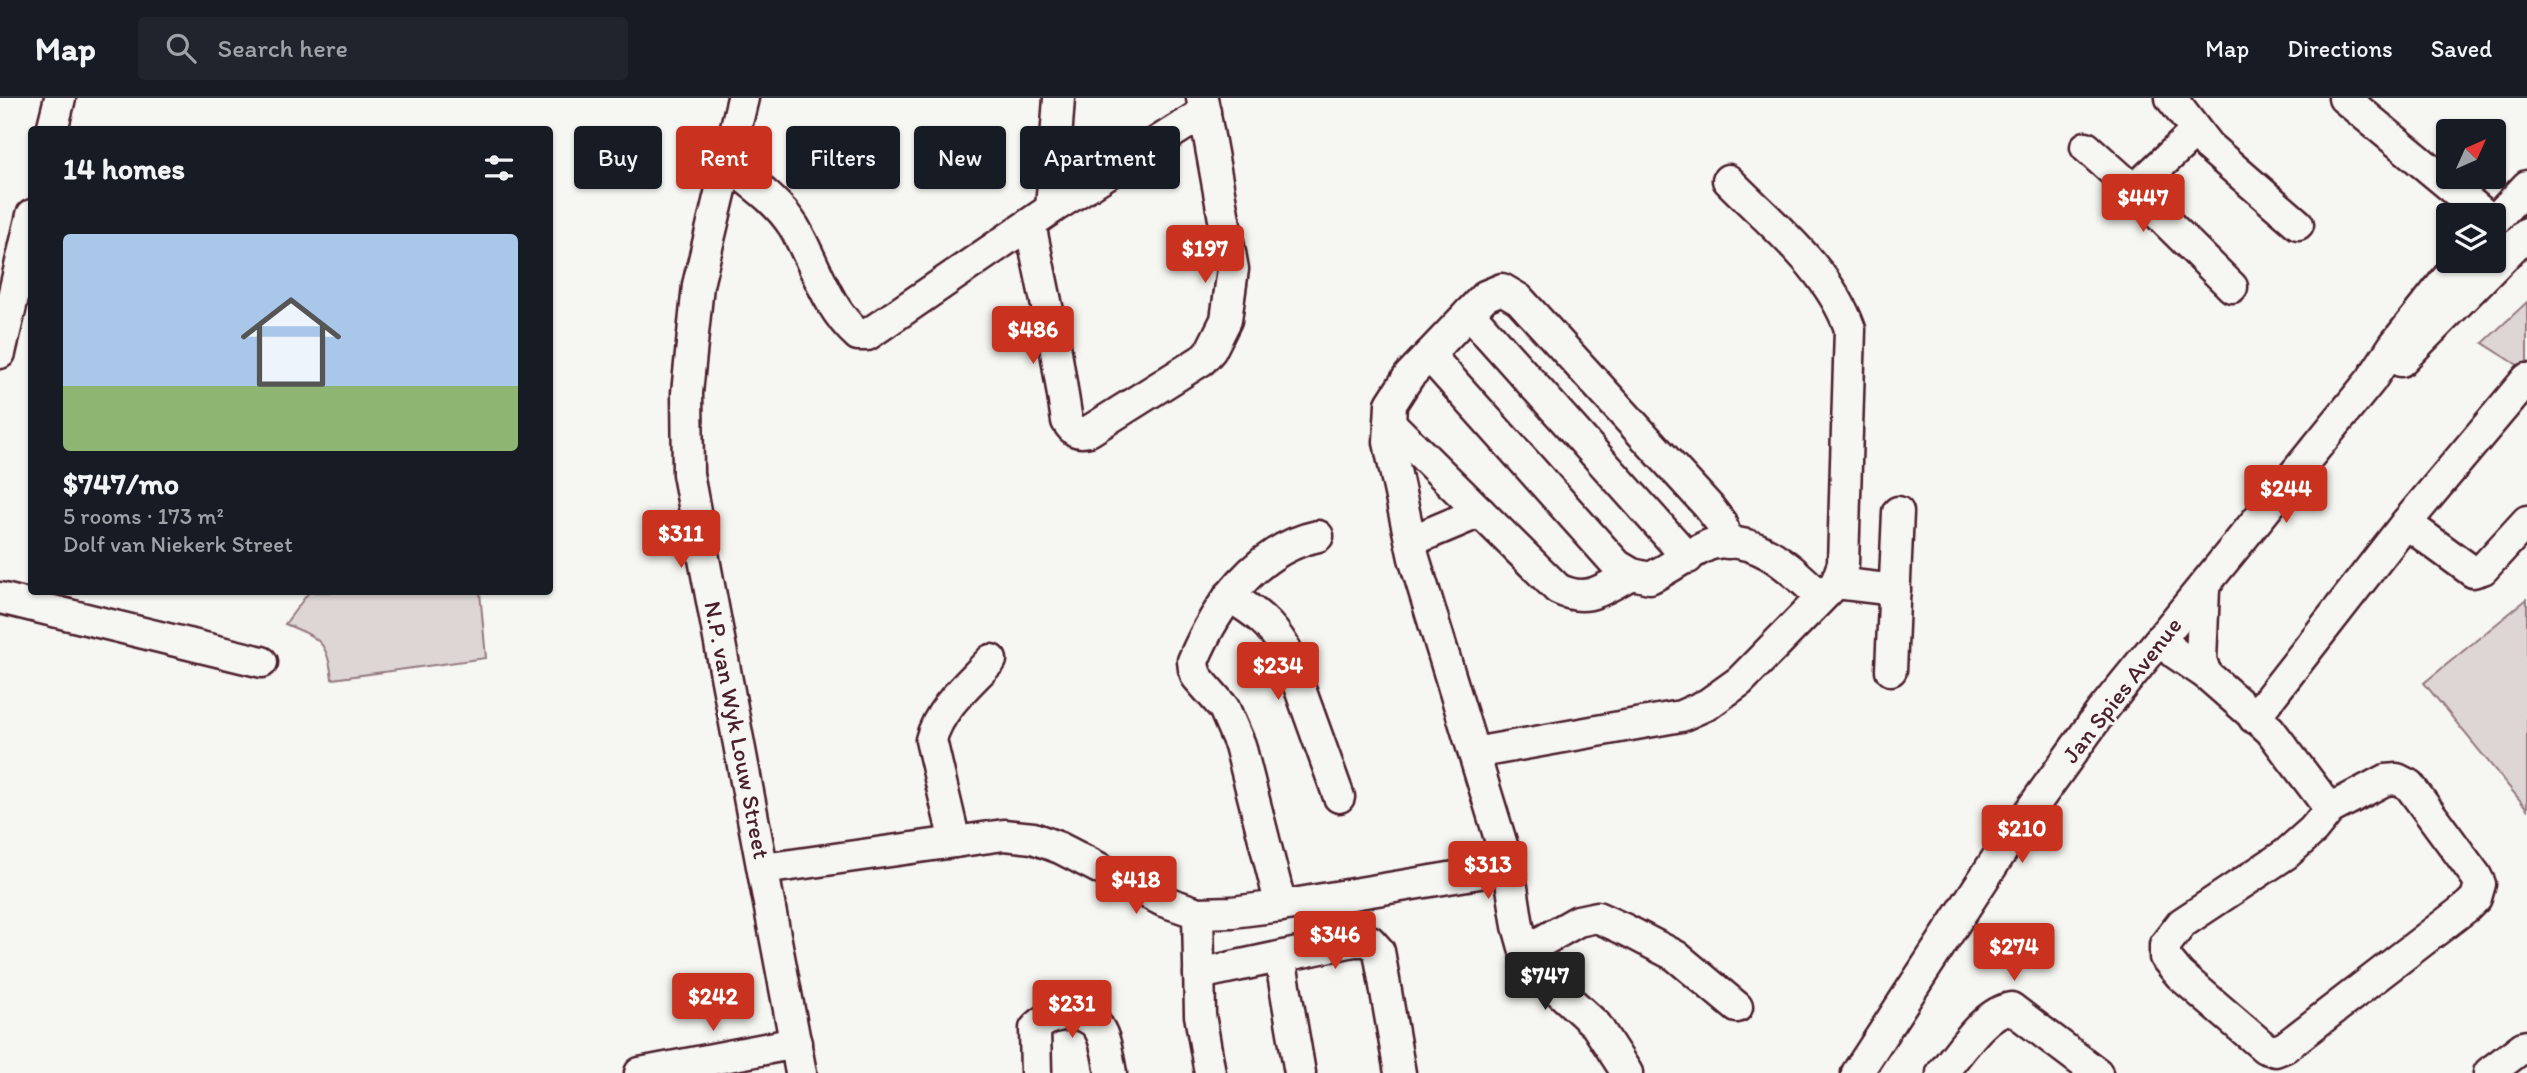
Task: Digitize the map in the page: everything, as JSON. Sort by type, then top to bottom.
[{"type":"street","points":[[53,126],[60,98]]},
{"type":"street","name":"N.P. van Wyk Louw Street","points":[[736,126],[743,98]]},
{"type":"street","points":[[758,189],[776,204],[793,226],[837,311],[858,335],[867,335],[879,329],[1041,217],[1204,105],[1233,269],[1226,320],[1211,350],[1202,360],[1089,431],[1073,431],[1067,421],[1055,345],[1041,217],[1059,98]]},
{"type":"street","points":[[2171,98],[2195,132],[2298,224]]},
{"type":"street","points":[[2344,98],[2471,203]]},
{"type":"street","points":[[2134,190],[2195,132]]},
{"type":"street","points":[[2086,147],[2134,190],[2232,287]]},
{"type":"street","points":[[1474,753],[1681,716],[1708,704],[1740,681],[1813,607],[1828,590],[1843,564],[1850,329],[1842,307],[1824,278],[1728,180]]},
{"type":"street","points":[[2506,209],[2527,187]]},
{"type":"street","name":"N.P. van Wyk Louw Street","points":[[721,189],[698,285],[687,393],[688,474],[801,1073]]},
{"type":"street","points":[[0,353],[5,309],[28,229]]},
{"type":"street","points":[[2506,229],[2522,239]]},
{"type":"street","name":"Jan Spies Avenue","points":[[2371,380],[2403,361],[2522,239]]},
{"type":"street","name":"Jan Spies Avenue","points":[[1857,1073],[2007,843],[2101,712],[2371,380],[2394,345],[2451,273]]},
{"type":"street","points":[[1627,1073],[1596,1025],[1538,972],[1525,951],[1518,926],[1509,868],[1411,541],[1389,442],[1391,404],[1409,376],[1485,296],[1502,289],[1519,299],[1708,506],[1721,523],[1728,543]]},
{"type":"street","points":[[1469,313],[1688,558]]},
{"type":"street","points":[[1429,355],[1616,565],[1632,574],[1650,578],[1710,544],[1728,543],[1770,553],[1828,590],[1895,590]]},
{"type":"street","points":[[2254,718],[2406,523],[2527,379]]},
{"type":"street","points":[[1390,423],[1558,589],[1572,596],[1584,597],[1632,574]]},
{"type":"street","points":[[1411,541],[1480,512]]},
{"type":"street","points":[[1891,670],[1898,512]]},
{"type":"street","points":[[2406,523],[2473,572],[2483,569],[2527,522]]},
{"type":"street","points":[[1281,906],[1240,745],[1224,708],[1194,669],[1194,661],[1228,596],[1262,562],[1304,539],[1318,536]]},
{"type":"street","name":"Jan Spies Avenue","points":[[2203,589],[2201,660],[2206,674]]},
{"type":"street","points":[[1228,596],[1267,622],[1286,650],[1339,797]]},
{"type":"street","points":[[0,598],[262,662]]},
{"type":"street","points":[[2162,638],[2175,653],[2206,674],[2276,738],[2330,809]]},
{"type":"street","points":[[955,842],[931,740],[942,715],[991,660]]},
{"type":"street","points":[[2385,780],[2404,781],[2476,876],[2480,884],[2479,891],[2468,906],[2285,1047],[2275,1051],[2265,1048],[2180,975],[2165,957],[2165,945],[2182,923],[2286,854],[2314,830],[2330,809],[2385,780]]},
{"type":"street","points":[[763,869],[1004,835],[1033,838],[1060,848],[1163,901],[1198,912],[1232,912],[1509,868]]},
{"type":"street","points":[[1198,912],[1200,1015],[1210,1073]]},
{"type":"street","points":[[1525,951],[1578,921],[1597,917],[1676,956],[1737,1007]]},
{"type":"street","points":[[1199,974],[1364,940],[1370,941],[1379,951],[1400,1073]]},
{"type":"street","points":[[1280,957],[1300,1073]]},
{"type":"street","points":[[1942,1073],[1985,1022],[2003,1009],[2011,1008],[2097,1073]]},
{"type":"street","points":[[1036,1073],[1035,1029],[1041,1022],[1052,1017],[1081,1014],[1098,1026],[1111,1073]]},
{"type":"street","points":[[640,1073],[796,1043]]},
{"type":"street","points":[[2489,1073],[2523,1046],[2527,1046]]},
{"type":"shaded area","points":[[2527,302],[2527,371],[2483,343]]},
{"type":"shaded area","points":[[307,595],[480,595],[486,658],[332,679],[328,656],[320,642],[285,624]]},
{"type":"shaded area","points":[[2527,599],[2527,809],[2424,683]]}]
